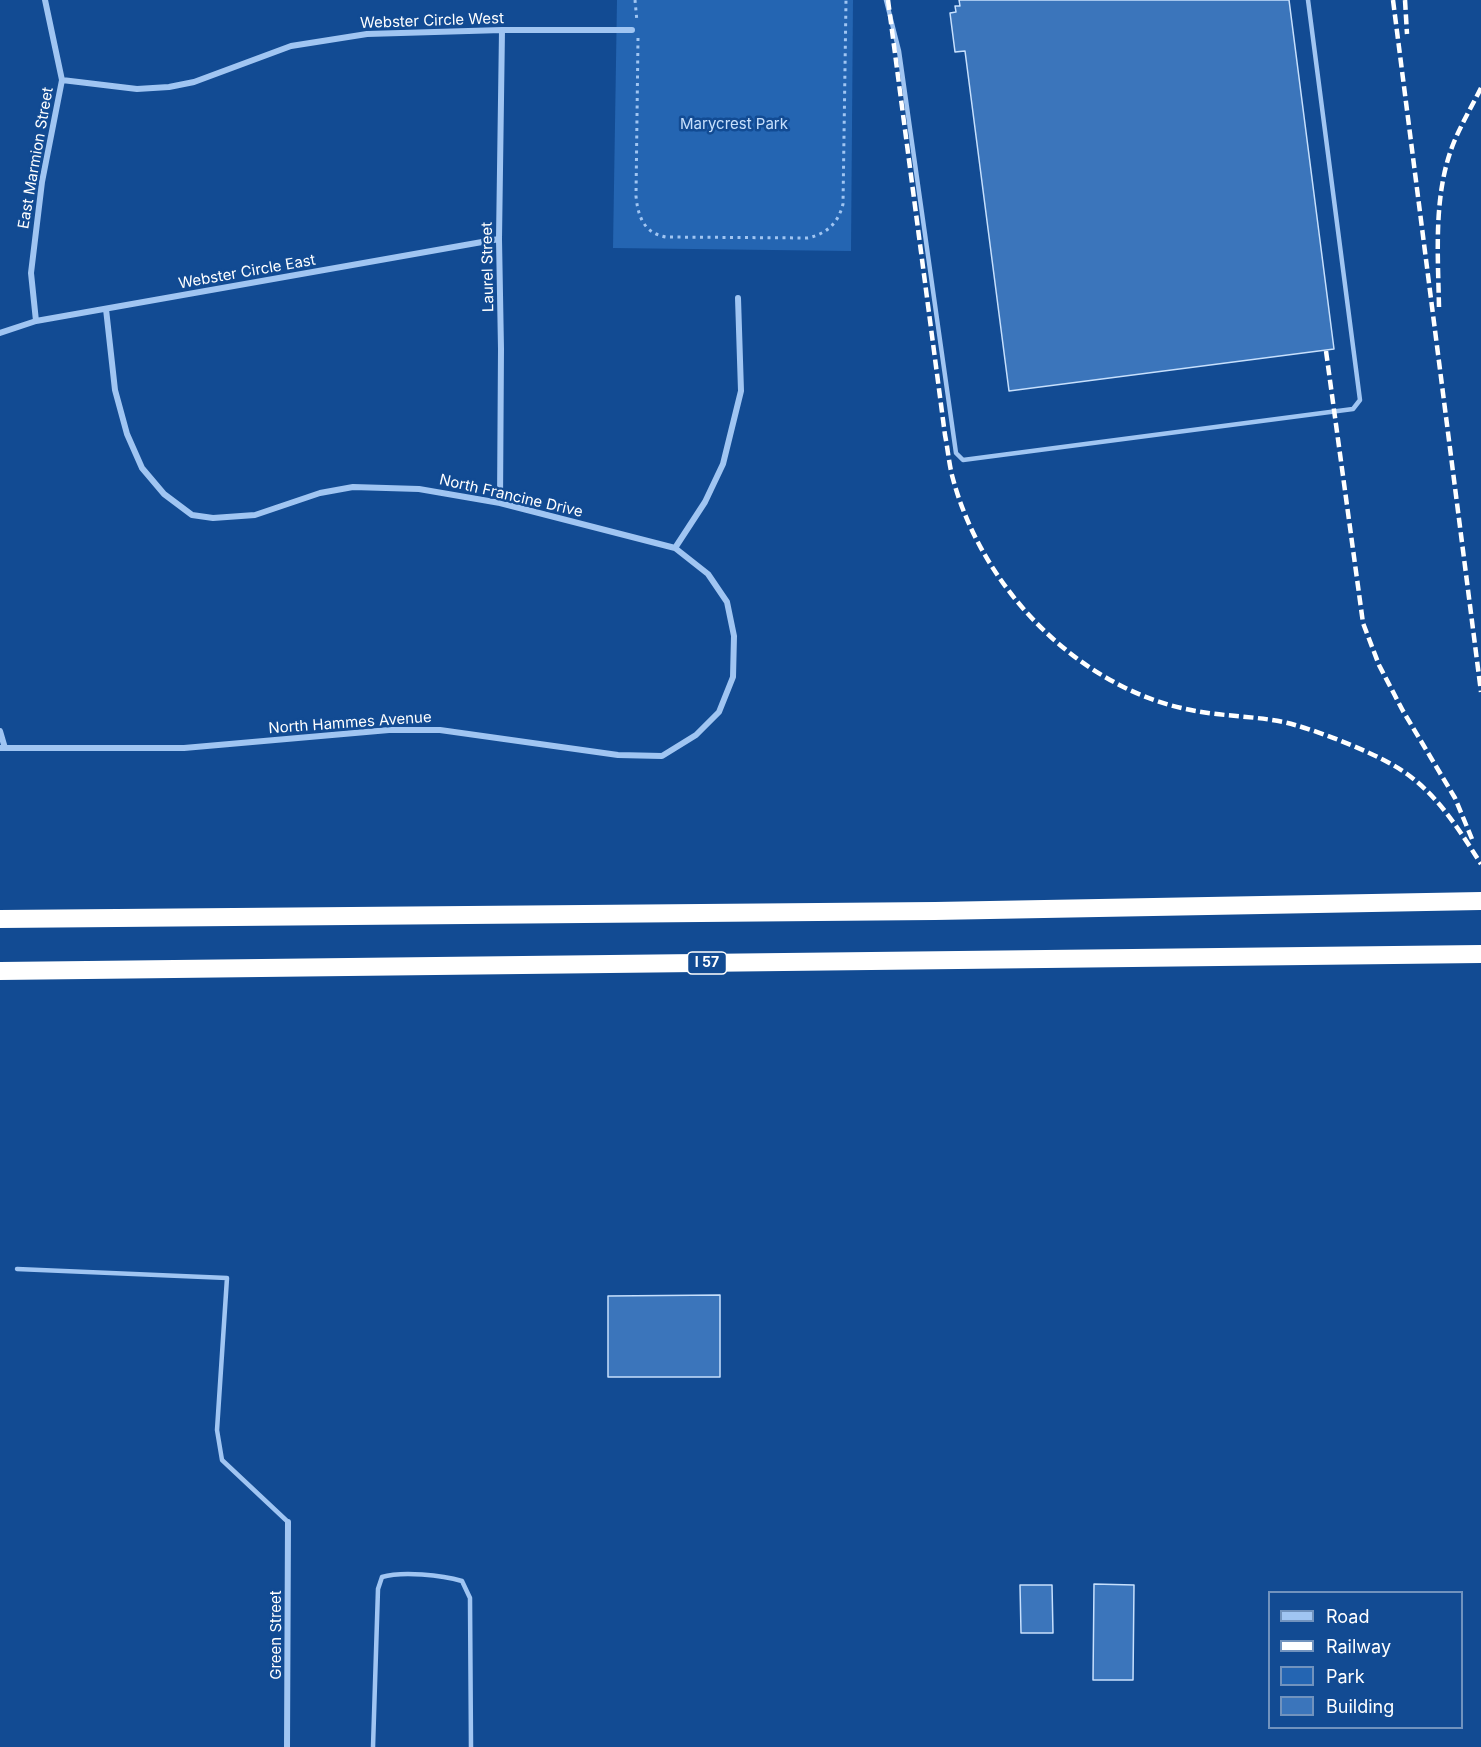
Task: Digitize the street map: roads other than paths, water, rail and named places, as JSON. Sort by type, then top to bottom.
[{"type":"highway","points":[[0,919],[935,911],[1481,902]]},
{"type":"highway","name":"I 57","points":[[0,971],[1481,954]]},
{"type":"street","name":"East Marmion Street","points":[[36,321],[31,273],[42,182],[62,80],[45,0]]},
{"type":"street","name":"Webster Circle West","points":[[62,80],[136,89],[169,87],[194,82],[291,46],[367,34],[502,30],[632,30]]},
{"type":"street","name":"Laurel Street","points":[[500,503],[499,239],[502,30]]},
{"type":"street","name":"Webster Circle East","points":[[0,333],[36,321],[499,239]]},
{"type":"street","points":[[675,548],[705,502],[723,464],[741,392],[738,297]]},
{"type":"street","name":"North Francine Drive","points":[[106,309],[115,390],[127,434],[142,468],[164,494],[192,514],[213,518],[255,515],[320,494],[353,487],[419,489],[500,503],[675,548],[708,574],[727,603],[734,636],[733,677]]},
{"type":"street","name":"North Hammes Avenue","points":[[3,748],[184,748],[389,730],[440,730],[618,755],[662,756],[696,735],[719,712],[733,677]]},
{"type":"street","points":[[0,731],[3,748]]},
{"type":"street","name":"Green Street","points":[[287,1747],[288,1522]]},
{"type":"lane","points":[[886,0],[899,51],[956,453],[963,460],[1353,409],[1360,400],[1308,0]]},
{"type":"lane","points":[[17,1269],[227,1278],[217,1430],[222,1461],[288,1522]]},
{"type":"lane","points":[[373,1747],[378,1589],[382,1577],[392,1574],[456,1579],[462,1581],[470,1598],[471,1747]]},
{"type":"railway","points":[[888,0],[945,435],[953,479],[967,520],[987,559],[1013,596],[1043,629],[1076,658],[1114,682],[1154,700],[1196,711],[1295,725],[1353,746],[1383,760],[1407,774],[1429,793],[1457,827],[1481,864]]},
{"type":"railway","points":[[1393,0],[1481,692]]},
{"type":"railway","points":[[1405,0],[1407,34]]},
{"type":"railway","points":[[1439,307],[1438,224],[1443,182],[1454,142],[1481,88]]},
{"type":"railway","points":[[1326,351],[1363,623],[1379,665],[1403,711],[1455,798],[1472,839]]},
{"type":"park label","name":"Marycrest Park","points":[[734,124]]}]
